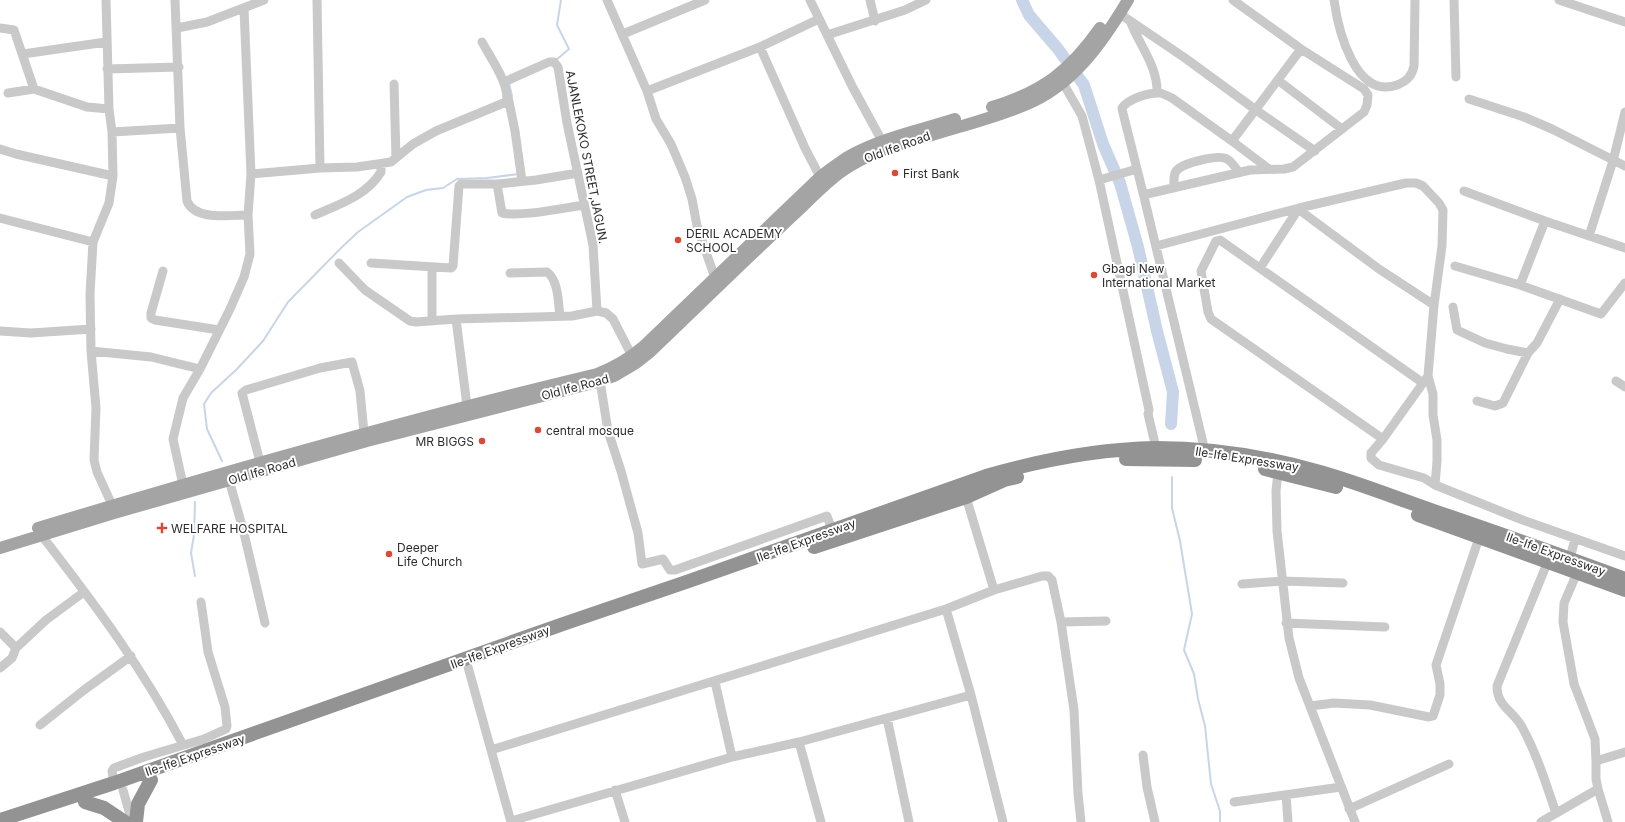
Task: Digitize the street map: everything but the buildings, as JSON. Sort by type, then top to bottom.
[{"type":"highway","name":"Ile-Ife Expressway","points":[[26,822],[86,802],[118,787],[566,623],[986,476],[1021,466],[1098,453],[1156,448],[1205,451],[1254,458],[1320,472],[1625,578]]},
{"type":"highway","name":"Ile-Ife Expressway","points":[[0,820],[118,787],[151,780],[792,554],[966,497],[1011,478],[1041,471],[1100,461],[1136,459],[1188,459],[1216,461],[1278,472],[1324,483],[1380,501],[1625,590]]},
{"type":"highway","points":[[136,822],[138,804],[151,780]]},
{"type":"highway","points":[[86,802],[104,808],[125,822]]},
{"type":"main road","name":"Old Ife Road","points":[[1072,69],[1119,0]]},
{"type":"main road","name":"Old Ife Road","points":[[0,539],[112,505],[137,503],[229,480],[417,423],[467,406],[597,374],[610,368],[632,356],[644,346],[715,278],[840,172],[857,162],[894,146],[1024,101],[1039,88],[1072,69],[1120,14],[1128,0]]},
{"type":"main road","name":"Old Ife Road","points":[[0,548],[42,536],[137,503],[183,485],[260,462],[364,433],[417,423],[600,381],[614,376],[636,363],[650,352],[767,234],[820,177],[852,154],[882,141],[1024,101]]},
{"type":"street","points":[[106,0],[106,42],[109,109],[112,132],[113,176],[109,202],[94,242],[90,294],[91,351],[96,408],[94,460],[97,472],[112,505]]},
{"type":"street","points":[[175,0],[180,128],[186,194],[189,207],[201,214],[248,215]]},
{"type":"street","points":[[177,28],[208,22],[264,0]]},
{"type":"street","points":[[317,0],[320,168]]},
{"type":"street","points":[[607,0],[647,91],[656,119],[676,155],[689,187],[697,226],[715,278]]},
{"type":"street","points":[[623,34],[705,0]]},
{"type":"street","points":[[810,0],[852,86],[882,141]]},
{"type":"street","points":[[870,0],[875,21]]},
{"type":"street","points":[[827,35],[875,21],[906,10],[926,0]]},
{"type":"street","points":[[1144,197],[1147,194],[1250,170],[1284,169],[1293,167],[1364,112],[1367,105],[1368,95],[1364,89],[1301,49],[1233,0]]},
{"type":"street","points":[[1334,0],[1346,48],[1352,61],[1360,73],[1373,84],[1380,88],[1385,88],[1398,84],[1411,77],[1413,73],[1415,0]]},
{"type":"street","points":[[1454,0],[1456,77]]},
{"type":"street","points":[[1559,0],[1625,22]]},
{"type":"street","points":[[183,485],[173,439],[183,398],[200,369],[240,285],[250,254],[248,215],[251,174],[244,9]]},
{"type":"street","points":[[1120,14],[1131,23],[1185,58],[1314,151]]},
{"type":"street","points":[[647,91],[760,47],[819,19]]},
{"type":"street","points":[[1131,23],[1157,78],[1157,93]]},
{"type":"street","points":[[0,28],[14,30],[34,89]]},
{"type":"street","points":[[23,54],[106,42]]},
{"type":"street","points":[[482,42],[504,82],[515,131],[522,181]]},
{"type":"street","points":[[760,47],[805,148],[820,177]]},
{"type":"street","points":[[1232,141],[1279,81],[1301,49]]},
{"type":"street","name":"AJANLEKOKO STREET,JAGUN.","points":[[504,82],[550,62],[554,62],[558,67],[567,122],[593,245],[596,311]]},
{"type":"street","points":[[108,69],[178,67]]},
{"type":"street","points":[[1072,69],[1082,116],[1100,180],[1156,448]]},
{"type":"street","points":[[1279,81],[1342,129]]},
{"type":"street","points":[[394,84],[396,158]]},
{"type":"street","points":[[8,93],[34,89],[87,107],[109,109]]},
{"type":"street","points":[[1205,451],[1164,277],[1144,197],[1135,170],[1122,108],[1124,104],[1135,99],[1162,93],[1172,98],[1269,169]]},
{"type":"street","points":[[251,174],[391,162],[413,144],[436,131],[498,106],[506,102],[508,97]]},
{"type":"street","points":[[1469,99],[1524,117],[1552,129],[1625,166]]},
{"type":"street","points":[[1589,236],[1613,161],[1625,112]]},
{"type":"street","points":[[112,132],[180,128]]},
{"type":"street","points":[[0,149],[113,176]]},
{"type":"street","points":[[1174,188],[1174,177],[1176,170],[1182,166],[1200,160],[1219,157],[1226,158],[1239,173]]},
{"type":"street","points":[[316,215],[349,200],[370,187],[381,172],[381,164]]},
{"type":"street","points":[[1100,180],[1135,170]]},
{"type":"street","points":[[371,263],[448,268],[453,266],[459,186],[461,184],[497,184],[536,180],[578,173]]},
{"type":"street","points":[[1156,246],[1216,235],[1299,208],[1406,183],[1416,183],[1423,186],[1439,203],[1443,210],[1442,246],[1426,379],[1432,394],[1433,415],[1437,440],[1435,485]]},
{"type":"street","points":[[497,184],[502,213],[526,213],[584,205]]},
{"type":"street","points":[[1464,191],[1545,221],[1625,248]]},
{"type":"street","points":[[1260,268],[1299,208]]},
{"type":"street","points":[[1299,208],[1379,269],[1434,305]]},
{"type":"street","points":[[0,218],[94,242]]},
{"type":"street","points":[[1520,285],[1545,221]]},
{"type":"street","points":[[1216,235],[1260,268],[1426,379]]},
{"type":"street","points":[[1216,235],[1201,271],[1208,312],[1211,319],[1383,439]]},
{"type":"street","points":[[340,263],[365,290],[410,321],[572,316],[596,311],[606,313],[613,319],[632,356]]},
{"type":"street","points":[[1455,266],[1520,285],[1601,314],[1625,283]]},
{"type":"street","points":[[432,267],[432,321]]},
{"type":"street","points":[[164,271],[151,313],[151,318],[155,320],[219,330]]},
{"type":"street","points":[[510,273],[547,272],[551,275],[554,281],[560,316]]},
{"type":"street","points":[[1477,402],[1496,406],[1503,403],[1528,353],[1537,343],[1560,299]]},
{"type":"street","points":[[1453,307],[1458,330],[1485,343],[1507,350],[1528,353]]},
{"type":"street","points":[[456,320],[467,406]]},
{"type":"street","points":[[0,331],[31,333],[91,329]]},
{"type":"street","points":[[91,351],[151,357],[200,369]]},
{"type":"street","points":[[260,462],[242,393],[246,390],[320,368],[352,362],[360,391],[364,433]]},
{"type":"street","points":[[1426,379],[1383,439],[1371,453],[1372,460],[1379,465],[1424,478],[1435,485],[1575,539],[1625,556]]},
{"type":"street","points":[[600,381],[608,431],[637,528],[642,565],[663,559],[670,570],[675,570],[827,516],[832,530]]},
{"type":"street","points":[[1616,381],[1625,387]]},
{"type":"street","points":[[1278,472],[1276,491],[1276,531],[1286,623],[1299,678],[1355,822]]},
{"type":"street","points":[[229,480],[243,529],[265,623]]},
{"type":"street","points":[[966,497],[994,590]]},
{"type":"street","points":[[42,536],[132,656],[165,710],[183,745]]},
{"type":"street","points":[[1310,706],[1334,703],[1370,705],[1429,717],[1433,716],[1440,695],[1440,684],[1436,665],[1479,538]]},
{"type":"street","points":[[1570,558],[1575,539]]},
{"type":"street","points":[[1548,561],[1497,686],[1497,690],[1502,705],[1512,712],[1523,727],[1556,813]]},
{"type":"street","points":[[1577,573],[1564,603],[1562,622],[1574,684],[1595,739],[1596,779],[1608,822]]},
{"type":"street","points":[[491,750],[715,682],[946,609],[994,590],[1042,576],[1048,576],[1052,580],[1061,622],[1074,710],[1078,794],[1081,822]]},
{"type":"street","points":[[1242,584],[1282,581],[1343,583]]},
{"type":"street","points":[[0,668],[12,658],[16,648],[46,620],[84,592]]},
{"type":"street","points":[[132,822],[112,771],[114,768],[224,731],[227,726],[225,707],[208,652],[201,602]]},
{"type":"street","points":[[946,609],[971,695],[1003,822]]},
{"type":"street","points":[[1061,622],[1106,621]]},
{"type":"street","points":[[1286,623],[1385,626]]},
{"type":"street","points":[[0,632],[16,648]]},
{"type":"street","points":[[40,726],[84,690],[132,656]]},
{"type":"street","points":[[468,667],[511,822],[615,790],[732,757],[799,742],[971,695]]},
{"type":"street","points":[[715,682],[732,757]]},
{"type":"street","points":[[887,718],[909,822]]},
{"type":"street","points":[[799,742],[821,822]]},
{"type":"street","points":[[1596,761],[1625,752]]},
{"type":"street","points":[[1144,755],[1147,787],[1155,822]]},
{"type":"street","points":[[1349,809],[1450,764]]},
{"type":"street","points":[[1234,802],[1341,787]]},
{"type":"street","points":[[1541,822],[1598,789]]},
{"type":"street","points":[[615,790],[624,822]]},
{"type":"street","points":[[1286,795],[1288,822]]},
{"type":"waterway","points":[[556,60],[569,49],[557,25],[561,0]]},
{"type":"waterway","points":[[1022,0],[1029,15],[1058,49],[1084,85],[1103,144],[1120,183],[1138,247],[1157,331],[1173,392],[1171,424]]},
{"type":"waterway","points":[[509,83],[512,96]]},
{"type":"waterway","points":[[222,461],[207,429],[204,404],[211,393],[237,369],[263,341],[288,302],[341,248],[358,232],[407,197],[426,190],[443,188],[457,179],[487,178],[519,174]]},
{"type":"waterway","points":[[1172,477],[1172,508],[1180,541],[1192,614],[1184,650],[1194,674],[1198,699],[1205,726],[1211,784],[1220,811],[1220,822]]},
{"type":"waterway","points":[[195,502],[194,535],[191,553],[195,576]]},
{"type":"place","name":"First Bank","points":[[895,173]]},
{"type":"place","name":"DERIL ACADEMY SCHOOL","points":[[678,240]]},
{"type":"place","name":"Gbagi New International Market","points":[[1094,275]]},
{"type":"place","name":"central mosque","points":[[538,430]]},
{"type":"place","name":"MR BIGGS","points":[[482,441]]},
{"type":"place","name":"WELFARE HOSPITAL","points":[[162,528]]},
{"type":"place","name":"Deeper Life Church","points":[[389,554]]}]
